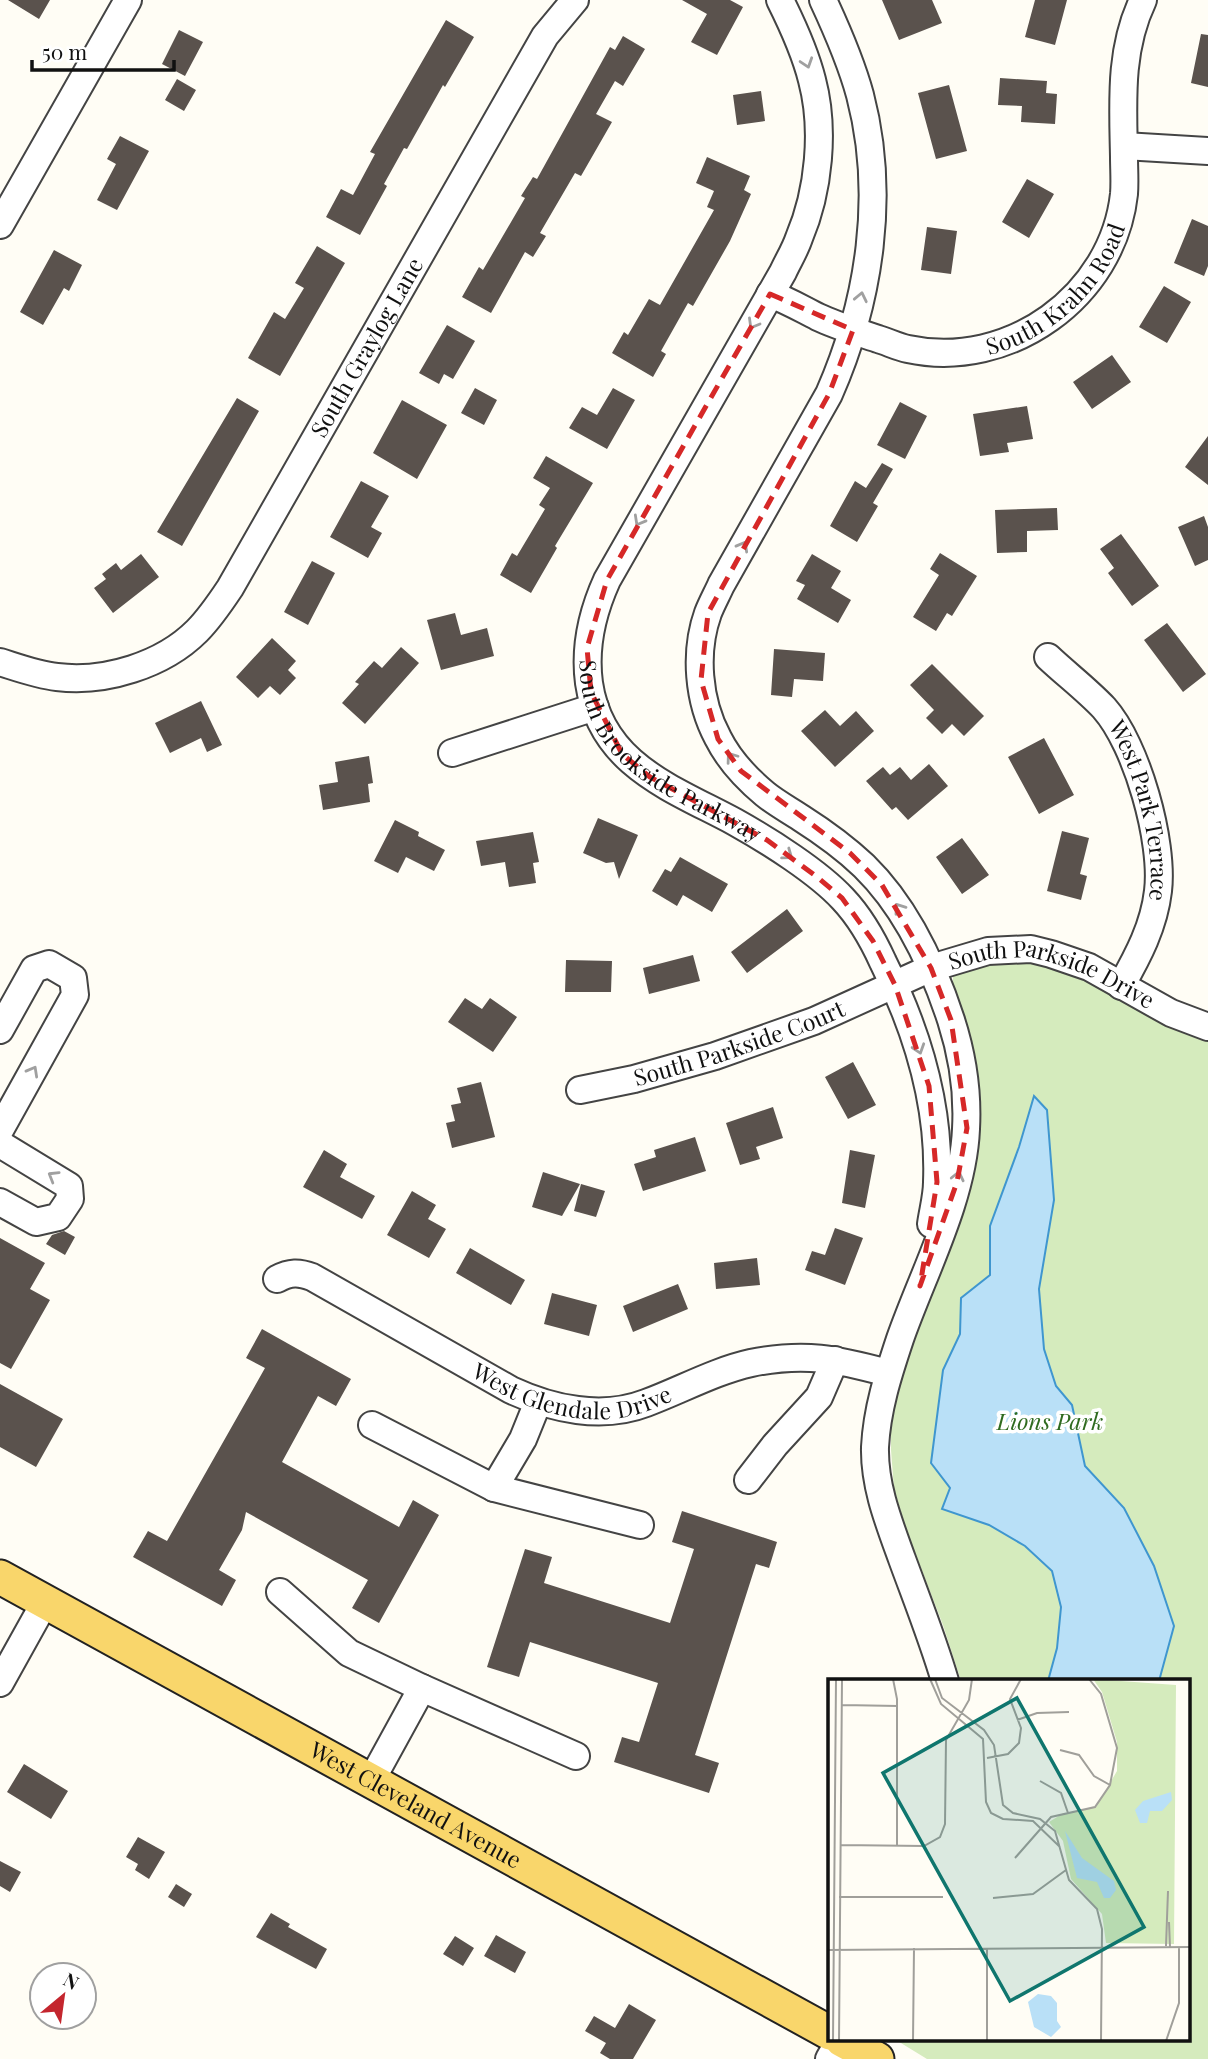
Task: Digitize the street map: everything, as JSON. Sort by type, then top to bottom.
[{"type":"main road","name":"West Cleveland Avenue","points":[[0,1577],[828,2032]]},
{"type":"main road","points":[[845,2042],[877,2059]]},
{"type":"street","points":[[0,225],[128,0]]},
{"type":"street","name":"South Graylog Lane","points":[[0,662],[40,675],[61,678],[105,676],[163,656],[195,633],[211,616],[230,588],[545,36],[575,0]]},
{"type":"street","name":"South Brookside Parkway","points":[[780,0],[799,40],[812,80],[818,126],[813,190],[800,237],[646,509],[599,598],[587,648],[588,672],[595,707],[612,742],[622,754],[650,777],[766,840],[817,877],[842,898],[873,941],[895,985],[920,1052],[929,1086],[937,1182],[920,1286]]},
{"type":"street","name":"South Brookside Parkway","points":[[822,0],[838,33],[860,94],[871,167],[872,231],[868,264],[853,330],[829,394],[708,612],[700,656],[701,680],[707,713],[718,739],[740,771],[767,796],[821,831],[865,867],[904,915],[931,968],[951,1020],[961,1057],[967,1128],[957,1182],[942,1231],[884,1385],[877,1424],[876,1469],[885,1511],[944,1679]]},
{"type":"street","name":"South Krahn Road","points":[[770,294],[820,318],[909,349],[962,352],[990,348],[1029,332],[1050,318],[1083,289],[1095,273],[1118,221],[1124,194],[1122,97],[1125,62],[1129,38],[1143,0]]},
{"type":"street","points":[[1124,146],[1208,151]]},
{"type":"street","name":"West Park Terrace","points":[[1048,657],[1105,709],[1124,739],[1152,820],[1159,867],[1154,911],[1140,953],[1121,986]]},
{"type":"street","points":[[452,754],[595,707]]},
{"type":"street","name":"South Parkside Drive","points":[[895,985],[931,968],[988,951],[1031,949],[1089,968],[1171,1013],[1208,1027]]},
{"type":"street","points":[[0,1030],[34,969],[49,964],[73,978],[75,995],[0,1130]]},
{"type":"street","name":"South Parkside Court","points":[[580,1090],[634,1079],[715,1056],[814,1021],[895,985]]},
{"type":"street","points":[[0,1144],[69,1185],[70,1199],[58,1217],[36,1222],[0,1202]]},
{"type":"street","name":"West Glendale Drive","points":[[277,1279],[296,1272],[313,1277],[511,1390],[538,1402],[566,1409],[608,1411],[643,1405],[711,1376],[749,1364],[783,1358],[816,1357],[888,1373]]},
{"type":"street","points":[[748,1480],[775,1445],[819,1397],[835,1360]]},
{"type":"street","points":[[494,1488],[523,1439],[538,1402]]},
{"type":"street","points":[[372,1425],[494,1488],[640,1525]]},
{"type":"street","points":[[280,1592],[349,1653],[576,1756]]},
{"type":"street","points":[[0,1683],[45,1602]]},
{"type":"street","points":[[371,1781],[422,1688]]},
{"type":"street","points":[[829,2059],[840,2042]]},
{"type":"highlighted area","points":[[770,294],[853,330],[829,394],[708,613],[701,680],[718,739],[741,771],[850,853],[882,885],[931,968],[951,1020],[967,1128],[957,1182],[920,1286],[937,1182],[929,1086],[895,985],[873,941],[842,898],[817,877],[767,840],[650,777],[622,754],[591,692],[587,648],[607,580]]},
{"type":"green space","name":"Lions Park","points":[[1051,961],[1208,1036],[1208,2059],[927,2059],[899,2042],[1190,2042],[1190,1679],[960,1679],[894,1489],[891,1413],[904,1359],[957,1227],[971,1185],[976,1154],[979,1112],[973,1050],[953,985],[953,976],[958,969],[971,963]]},
{"type":"water","points":[[1034,1096],[1047,1110],[1054,1200],[1039,1289],[1044,1349],[1056,1386],[1072,1405],[1085,1466],[1124,1508],[1154,1566],[1174,1626],[1160,1679],[1049,1679],[1057,1648],[1061,1607],[1052,1571],[1025,1546],[989,1525],[942,1509],[950,1488],[931,1463],[943,1370],[960,1334],[961,1298],[990,1275],[990,1226],[1019,1147]]},
{"type":"building","points":[[8,0],[50,0],[39,19]]},
{"type":"building","points":[[682,0],[730,0],[743,7],[717,55],[691,42],[707,14]]},
{"type":"building","points":[[882,0],[932,0],[942,23],[899,40]]},
{"type":"building","points":[[1035,0],[1067,0],[1055,45],[1025,37]]},
{"type":"building","points":[[446,20],[474,37],[407,149],[404,148],[360,235],[326,217],[341,189],[353,195],[375,154],[370,152]]},
{"type":"building","points":[[179,30],[203,42],[185,76],[162,64]]},
{"type":"building","points":[[1201,34],[1208,35],[1208,87],[1191,83]]},
{"type":"building","points":[[623,36],[645,49],[623,86],[615,81],[596,114],[612,122],[581,176],[575,173],[540,233],[546,236],[533,257],[525,252],[491,313],[462,297],[479,267],[483,270],[525,198],[521,196],[533,177],[537,179],[610,47],[615,50]]},
{"type":"building","points":[[1000,78],[1047,81],[1046,93],[1057,94],[1055,124],[1021,122],[1022,106],[998,105]]},
{"type":"building","points":[[177,79],[196,90],[184,111],[165,100]]},
{"type":"building","points":[[949,85],[967,151],[936,159],[918,93]]},
{"type":"building","points":[[761,91],[765,121],[737,125],[733,95]]},
{"type":"building","points":[[120,136],[149,151],[117,210],[97,200],[116,164],[107,159]]},
{"type":"building","points":[[707,157],[750,176],[744,190],[751,194],[730,241],[693,306],[688,303],[661,351],[666,354],[653,377],[612,353],[624,332],[628,335],[649,299],[660,305],[714,210],[707,207],[714,191],[696,183]]},
{"type":"building","points":[[1027,179],[1054,194],[1029,238],[1002,222]]},
{"type":"building","points":[[1192,219],[1208,226],[1208,266],[1204,276],[1174,263]]},
{"type":"building","points":[[927,227],[957,231],[951,274],[921,270]]},
{"type":"building","points":[[317,246],[345,263],[280,376],[248,358],[274,312],[285,319],[304,288],[295,283]]},
{"type":"building","points":[[54,250],[82,265],[69,291],[64,288],[43,325],[20,312]]},
{"type":"building","points":[[1164,286],[1191,302],[1167,343],[1139,327]]},
{"type":"building","points":[[447,325],[475,341],[453,379],[444,374],[439,384],[419,373]]},
{"type":"building","points":[[1112,355],[1131,382],[1092,409],[1073,382]]},
{"type":"building","points":[[475,388],[497,400],[484,425],[461,413]]},
{"type":"building","points":[[613,388],[635,400],[607,449],[569,428],[582,407],[597,415]]},
{"type":"building","points":[[237,398],[259,411],[182,546],[157,532]]},
{"type":"building","points":[[402,400],[447,425],[417,479],[373,453]]},
{"type":"building","points":[[900,402],[927,416],[905,459],[877,445]]},
{"type":"building","points":[[1027,406],[1033,439],[1007,443],[1009,452],[980,456],[973,414]]},
{"type":"building","points":[[1208,436],[1208,485],[1185,467]]},
{"type":"building","points":[[546,456],[593,483],[555,546],[557,548],[531,593],[500,575],[512,553],[517,556],[545,509],[539,505],[550,488],[533,478]]},
{"type":"building","points":[[882,463],[893,469],[873,503],[878,506],[857,542],[830,526],[855,481],[866,488]]},
{"type":"building","points":[[361,481],[389,496],[371,527],[382,533],[368,558],[330,537]]},
{"type":"building","points":[[1057,508],[1058,530],[1027,531],[1027,552],[997,553],[995,510]]},
{"type":"building","points":[[1204,516],[1208,527],[1208,560],[1195,566],[1178,527]]},
{"type":"building","points":[[1121,534],[1159,586],[1132,606],[1108,573],[1114,568],[1100,549]]},
{"type":"building","points":[[940,553],[977,576],[952,616],[947,613],[936,631],[913,617],[939,575],[930,569]]},
{"type":"building","points":[[141,554],[159,577],[113,613],[94,588],[106,579],[102,574],[116,563],[121,570]]},
{"type":"building","points":[[812,554],[841,571],[831,588],[851,600],[838,623],[797,599],[805,585],[796,581]]},
{"type":"building","points":[[312,561],[335,573],[308,625],[284,612]]},
{"type":"building","points":[[455,613],[461,635],[487,628],[494,656],[441,670],[427,620]]},
{"type":"building","points":[[1167,623],[1206,674],[1183,692],[1144,640]]},
{"type":"building","points":[[272,638],[296,661],[288,670],[296,678],[280,695],[270,686],[258,698],[236,677]]},
{"type":"building","points":[[401,647],[419,663],[365,724],[342,703],[359,684],[355,682],[374,661],[382,668]]},
{"type":"building","points":[[774,649],[825,653],[823,681],[794,679],[792,697],[771,695]]},
{"type":"building","points":[[932,664],[984,716],[964,736],[952,724],[942,734],[926,718],[934,710],[910,685]]},
{"type":"building","points":[[201,701],[222,745],[207,752],[201,738],[170,753],[155,723]]},
{"type":"building","points":[[825,710],[840,726],[856,711],[874,731],[835,767],[801,731]]},
{"type":"building","points":[[1044,738],[1074,795],[1039,814],[1008,757]]},
{"type":"building","points":[[369,756],[373,783],[368,784],[370,802],[323,810],[319,785],[338,782],[335,762]]},
{"type":"building","points":[[929,764],[948,786],[908,820],[896,807],[892,810],[866,781],[883,767],[890,775],[900,767],[911,780]]},
{"type":"building","points":[[598,818],[638,835],[619,879],[614,862],[606,863],[583,853]]},
{"type":"building","points":[[395,820],[445,850],[434,871],[406,857],[398,873],[374,861]]},
{"type":"building","points":[[1062,831],[1089,838],[1080,874],[1087,876],[1081,900],[1047,891]]},
{"type":"building","points":[[533,832],[539,862],[533,863],[536,883],[509,887],[505,862],[481,866],[476,841]]},
{"type":"building","points":[[962,838],[989,875],[962,894],[936,857]]},
{"type":"building","points":[[680,857],[728,884],[712,912],[683,895],[677,906],[652,891],[665,869],[671,872]]},
{"type":"building","points":[[787,909],[803,931],[747,973],[731,952]]},
{"type":"building","points":[[693,955],[700,981],[649,994],[643,968]]},
{"type":"building","points":[[566,960],[612,961],[611,992],[565,992]]},
{"type":"building","points":[[465,998],[482,1009],[490,998],[517,1017],[493,1052],[448,1022]]},
{"type":"building","points":[[853,1062],[876,1105],[848,1119],[825,1077]]},
{"type":"building","points":[[481,1082],[495,1137],[452,1148],[446,1123],[455,1121],[451,1105],[461,1103],[457,1088]]},
{"type":"building","points":[[773,1107],[783,1138],[756,1147],[760,1159],[740,1165],[726,1123]]},
{"type":"building","points":[[695,1137],[706,1171],[643,1191],[634,1164],[656,1157],[654,1150]]},
{"type":"building","points":[[324,1150],[347,1164],[340,1177],[375,1196],[362,1219],[303,1187]]},
{"type":"building","points":[[850,1150],[875,1155],[865,1208],[842,1203]]},
{"type":"building","points":[[543,1172],[580,1184],[562,1216],[532,1207]]},
{"type":"building","points":[[581,1184],[605,1191],[596,1217],[574,1211]]},
{"type":"building","points":[[412,1191],[436,1205],[428,1219],[446,1229],[429,1258],[387,1235]]},
{"type":"building","points":[[835,1228],[863,1238],[845,1285],[805,1270],[812,1251],[825,1255]]},
{"type":"building","points":[[64,1231],[75,1237],[65,1255],[46,1244],[52,1235]]},
{"type":"building","points":[[0,1238],[45,1263],[30,1289],[50,1300],[11,1369],[0,1363]]},
{"type":"building","points":[[470,1248],[525,1280],[511,1305],[456,1273]]},
{"type":"building","points":[[757,1258],[760,1285],[716,1289],[714,1263]]},
{"type":"building","points":[[678,1284],[688,1309],[633,1332],[623,1306]]},
{"type":"building","points":[[552,1293],[597,1305],[589,1336],[544,1324]]},
{"type":"building","points":[[262,1329],[351,1379],[336,1406],[318,1396],[282,1462],[399,1527],[413,1500],[439,1515],[379,1623],[352,1608],[368,1580],[246,1512],[242,1530],[219,1570],[236,1580],[222,1606],[133,1557],[148,1531],[167,1541],[265,1368],[246,1358]]},
{"type":"building","points":[[0,1384],[63,1419],[36,1467],[0,1447]]},
{"type":"building","points":[[682,1511],[777,1542],[769,1568],[756,1564],[695,1755],[719,1763],[709,1793],[614,1762],[622,1737],[639,1742],[658,1683],[530,1642],[519,1677],[487,1667],[525,1549],[552,1557],[544,1583],[670,1623],[694,1549],[672,1542]]},
{"type":"building","points":[[24,1764],[68,1791],[51,1819],[7,1792]]},
{"type":"building","points":[[138,1837],[165,1852],[149,1879],[135,1870],[138,1864],[126,1857]]},
{"type":"building","points":[[0,1861],[21,1872],[10,1892],[0,1886]]},
{"type":"building","points":[[176,1884],[192,1894],[184,1907],[168,1897]]},
{"type":"building","points":[[271,1913],[290,1924],[288,1927],[327,1949],[316,1969],[256,1937]]},
{"type":"building","points":[[496,1935],[526,1952],[515,1973],[484,1956]]},
{"type":"building","points":[[455,1936],[474,1948],[463,1966],[443,1954]]},
{"type":"building","points":[[629,2004],[656,2020],[633,2059],[610,2059],[600,2053],[606,2043],[585,2031],[594,2016],[615,2028]]}]
